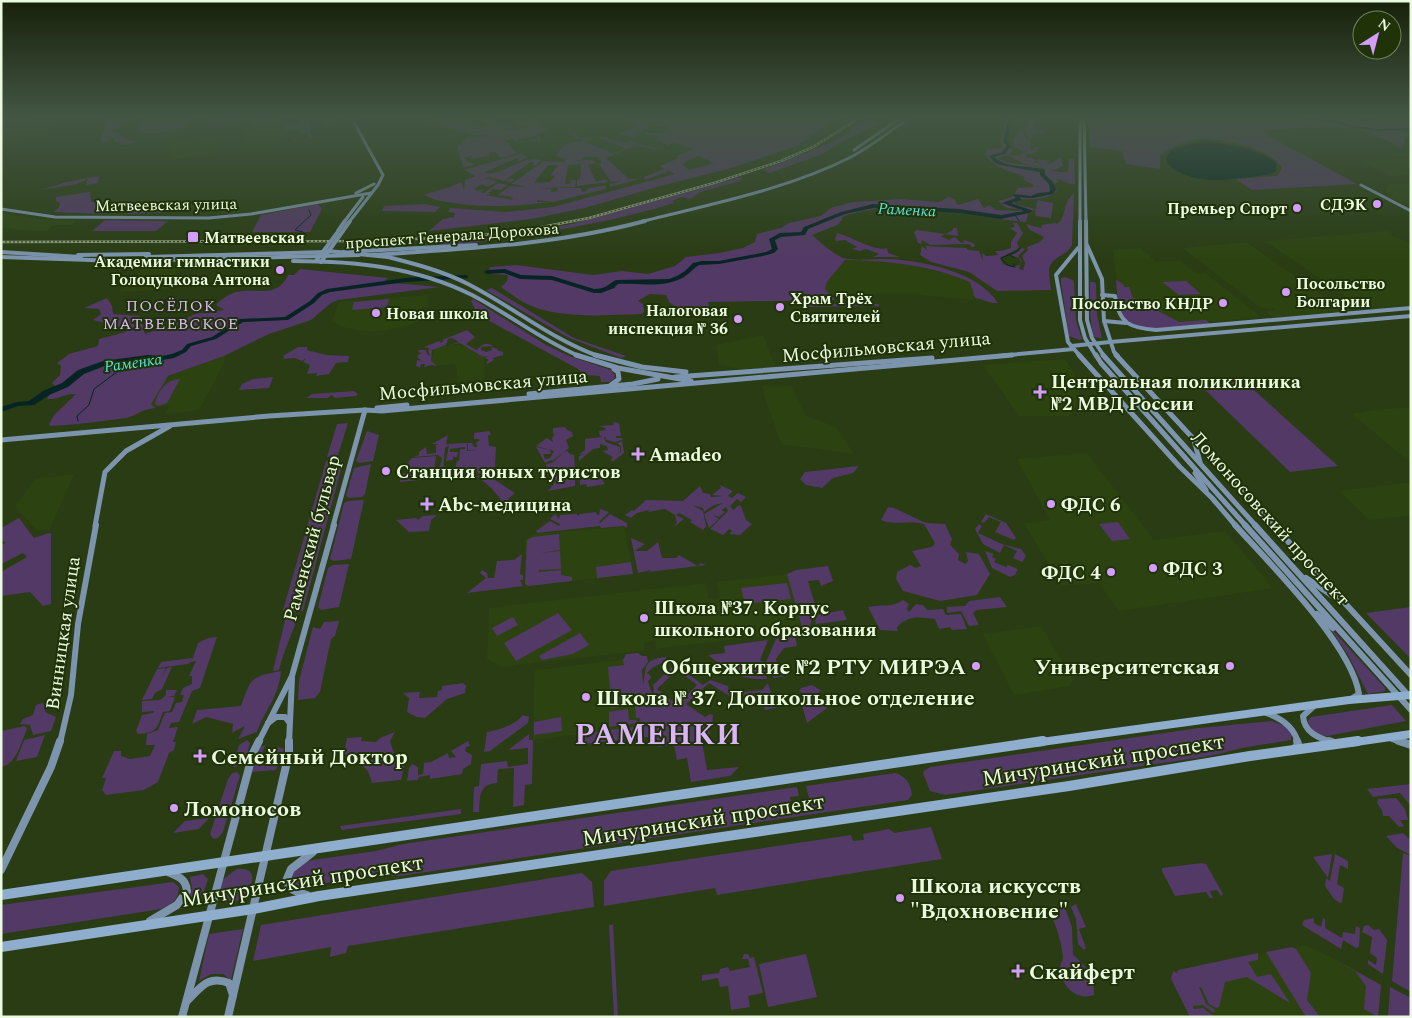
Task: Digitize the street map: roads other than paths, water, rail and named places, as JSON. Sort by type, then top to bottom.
[{"type":"main road","points":[[319,261],[350,217],[381,181],[383,175],[376,165]]},
{"type":"main road","name":"проспект Генерала Дорохова","points":[[1,252],[51,256],[124,258],[338,252],[527,240],[622,224],[808,172],[824,165]]},
{"type":"main road","name":"проспект Генерала Дорохова","points":[[1,258],[120,261],[340,256],[453,250],[577,237],[653,219],[805,176],[832,165]]},
{"type":"main road","points":[[1080,165],[1080,244],[1076,254],[1058,268],[1056,276],[1066,339],[1180,467],[1212,498],[1334,640],[1359,689],[1359,694],[1349,700]]},
{"type":"main road","points":[[1085,165],[1086,244],[1102,279],[1104,321],[1114,352],[1411,675]]},
{"type":"main road","points":[[350,217],[356,206],[378,178],[380,171]]},
{"type":"main road","points":[[330,200],[353,194],[374,184]]},
{"type":"main road","points":[[1361,184],[1411,211]]},
{"type":"main road","points":[[330,200],[371,193]]},
{"type":"main road","points":[[342,198],[355,200],[356,206]]},
{"type":"main road","name":"Матвеевская улица","points":[[1,209],[55,217],[209,218],[259,213],[330,200]]},
{"type":"main road","name":"Ломоносовский проспект","points":[[1080,244],[1080,320],[1085,338],[1101,363],[1411,710]]},
{"type":"main road","name":"Ломоносовский проспект","points":[[1086,244],[1087,320],[1092,338],[1108,362],[1410,696]]},
{"type":"main road","points":[[51,256],[326,251],[388,258],[446,274],[483,293],[554,337],[591,353],[634,364],[698,374]]},
{"type":"main road","points":[[1,258],[58,263],[116,265],[319,261],[378,266],[442,282],[475,296],[554,345],[574,355],[608,366],[666,378],[711,382]]},
{"type":"main road","points":[[1102,295],[1115,296],[1117,314],[1126,323]]},
{"type":"main road","points":[[1104,321],[1126,323],[1156,330],[1411,308]]},
{"type":"main road","points":[[1352,313],[1362,320]]},
{"type":"main road","name":"Мосфильмовская улица","points":[[1111,344],[1411,317]]},
{"type":"main road","name":"Мосфильмовская улица","points":[[4,440],[269,416],[388,409],[711,382],[822,369],[1411,317]]},
{"type":"main road","points":[[1267,320],[1276,328]]},
{"type":"main road","points":[[607,387],[619,378],[618,372],[608,366]]},
{"type":"main road","name":"Мосфильмовская улица","points":[[388,409],[607,387],[698,374],[822,369]]},
{"type":"main road","name":"Раменский бульвар","points":[[228,1017],[288,753],[292,676],[365,410]]},
{"type":"main road","name":"Винницкая улица","points":[[1,870],[51,768],[64,730],[71,695],[78,624],[105,472],[126,451],[172,425]]},
{"type":"main road","points":[[1193,438],[1200,464]]},
{"type":"main road","points":[[1185,458],[1212,498]]},
{"type":"main road","points":[[1300,574],[1346,605]]},
{"type":"main road","points":[[1304,603],[1352,644]]},
{"type":"main road","name":"Раменский бульвар","points":[[182,1017],[222,862],[253,753],[292,676]]},
{"type":"main road","name":"Мичуринский проспект","points":[[1,895],[689,795],[1008,746],[1264,713],[1349,700],[1398,695],[1410,696]]},
{"type":"main road","points":[[1316,705],[1303,716],[1306,728],[1318,737],[1344,744]]},
{"type":"main road","points":[[1264,713],[1281,719],[1294,731],[1298,744],[1296,749],[1292,751]]},
{"type":"main road","points":[[266,725],[270,720],[280,716],[286,717],[289,722]]},
{"type":"main road","name":"Мичуринский проспект","points":[[1,946],[253,909],[319,896],[1411,734]]},
{"type":"main road","points":[[1388,738],[1411,745]]},
{"type":"main road","points":[[319,896],[297,894],[289,888],[286,883],[286,876],[300,859],[324,847]]},
{"type":"main road","points":[[141,924],[172,910],[186,893],[187,886],[180,877],[158,871]]},
{"type":"main road","points":[[186,1003],[204,984],[218,979],[228,983],[233,997]]},
{"type":"water","points":[[1169,165],[1277,165],[1275,170],[1277,170],[1265,175],[1210,180],[1184,174]]},
{"type":"waterway","name":"Раменка","points":[[487,272],[505,271],[520,277],[552,278],[594,291],[601,291],[612,287],[616,282],[669,281],[679,278],[698,263],[719,263],[768,253],[775,249],[772,239],[780,235],[803,234],[806,228],[843,213],[873,206],[959,211],[1001,217],[1029,211],[1005,203],[1019,199],[1016,195],[1032,198],[1040,194],[1051,193],[1053,190],[1051,183],[1042,175],[1043,171],[1004,165]]},
{"type":"waterway","points":[[303,232],[295,230],[311,215],[309,210]]},
{"type":"waterway","points":[[1015,215],[1019,221]]},
{"type":"waterway","points":[[1010,255],[1020,248]]},
{"type":"waterway","points":[[1010,255],[1014,258]]},
{"type":"waterway","points":[[1010,255],[1001,258],[1007,265],[1014,267],[1014,264]]},
{"type":"waterway","name":"Раменка","points":[[1,410],[17,404],[31,403],[46,393],[65,385],[81,372],[106,363],[148,357],[162,358],[174,356],[184,351],[189,345],[214,338],[242,320],[286,319],[312,302],[320,294],[329,290],[406,280],[466,277]]},
{"type":"waterway","points":[[78,421],[77,416],[89,405],[94,389],[133,360]]},
{"type":"railway","points":[[1,242],[381,241],[483,235],[526,230],[589,218],[714,183],[770,165]]},
{"type":"place","name":"СДЭК","points":[[1377,204]]},
{"type":"place","name":"Премьер Спорт","points":[[1297,208]]},
{"type":"place","name":"Матвеевская","points":[[193,237]]},
{"type":"place","name":"Академия гимнастики Голоцуцкова Антона","points":[[280,270]]},
{"type":"place","name":"Посольство Болгарии","points":[[1286,292]]},
{"type":"place","name":"Посольство КНДР","points":[[1223,303]]},
{"type":"place","name":"Храм Трёх Святителей","points":[[780,307]]},
{"type":"place","name":"Новая школа","points":[[376,313]]},
{"type":"place","name":"Налоговая инспекция № 36","points":[[738,319]]},
{"type":"place","name":"Центральная поликлиника №2 МВД России","points":[[1040,392]]},
{"type":"place","name":"Amadeo","points":[[638,454]]},
{"type":"place","name":"Станция юных туристов","points":[[386,471]]},
{"type":"place","name":"Abc-медицина","points":[[427,504]]},
{"type":"place","name":"ФДС 6","points":[[1051,504]]},
{"type":"place","name":"ФДС 3","points":[[1153,568]]},
{"type":"place","name":"ФДС 4","points":[[1111,572]]},
{"type":"place","name":"Школа №37. Корпус школьного образования","points":[[644,618]]},
{"type":"place","name":"Общежитие №2 РТУ МИРЭА","points":[[976,666]]},
{"type":"place","name":"Университетская","points":[[1230,666]]},
{"type":"place","name":"Школа № 37. Дошкольное отделение","points":[[586,697]]},
{"type":"place","name":"Семейный Доктор","points":[[200,756]]},
{"type":"place","name":"Ломоносов","points":[[174,808]]},
{"type":"place","name":"Школа искусств \"Вдохновение\"","points":[[900,898]]},
{"type":"place","name":"Скайферт","points":[[1018,971]]},
{"type":"district","name":"ПОСЁЛОК МАТВЕЕВСКОЕ","points":[[171,314]]},
{"type":"district","name":"РАМЕНКИ","points":[[658,734]]}]
